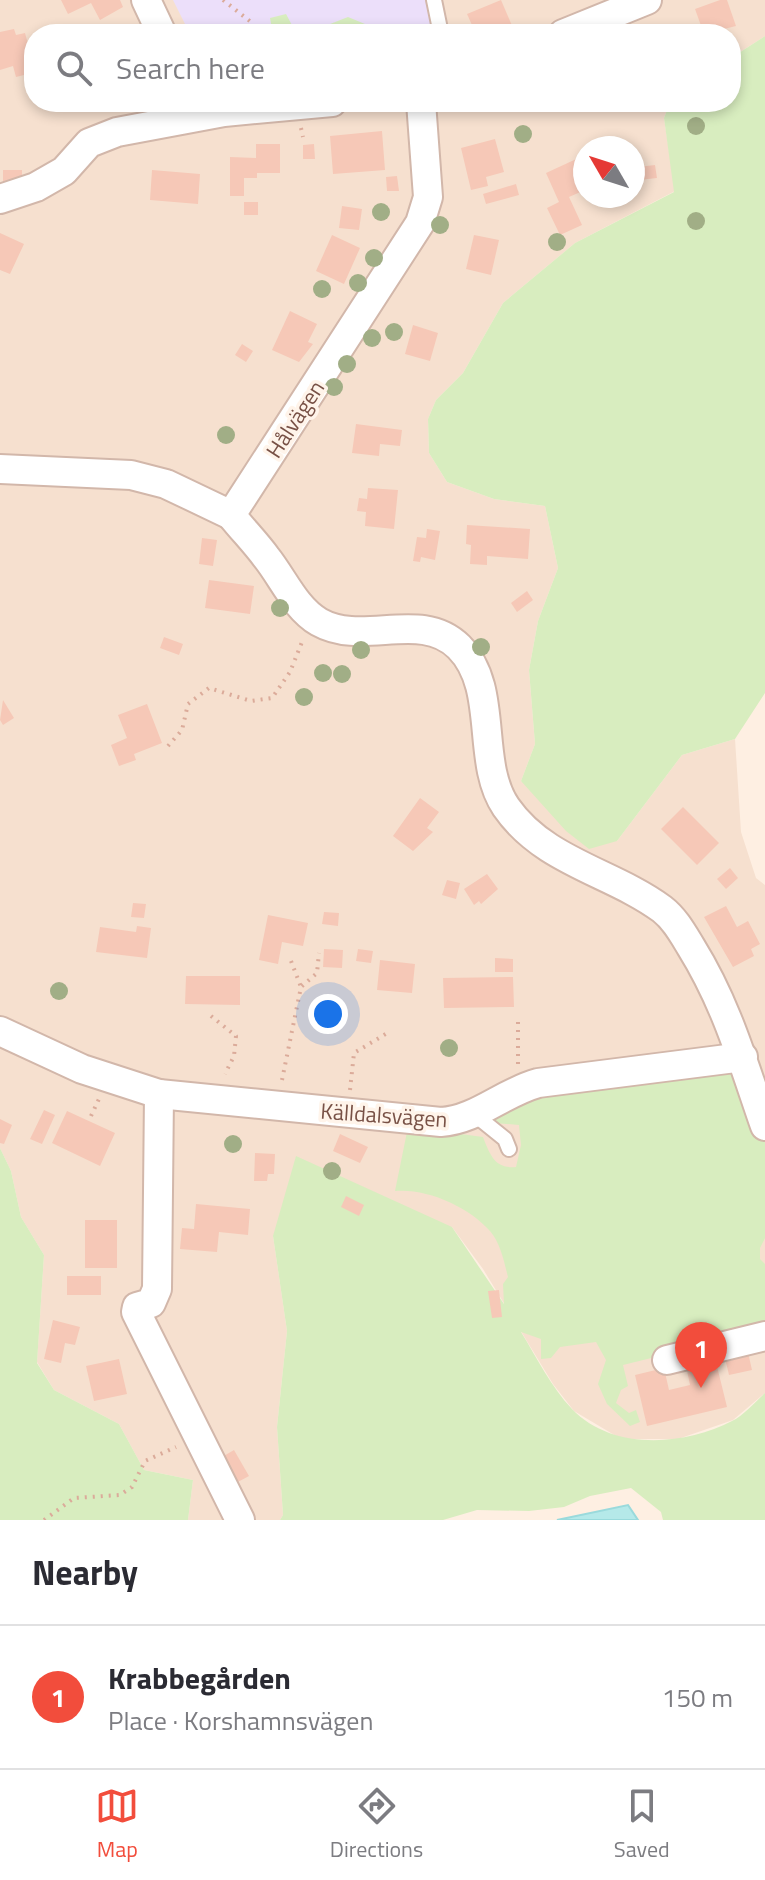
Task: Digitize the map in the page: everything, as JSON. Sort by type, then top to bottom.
[{"type":"street","points":[[146,0],[157,24]]},
{"type":"street","points":[[588,24],[647,0]]},
{"type":"street","points":[[0,199],[15,196],[64,171],[89,143],[103,136],[187,112]]},
{"type":"street","name":"Hålvägen","points":[[231,515],[420,223],[428,197],[422,112]]},
{"type":"street","points":[[0,469],[131,475],[166,484],[231,515],[306,612],[337,629],[429,630],[458,647],[478,685],[493,779],[506,807],[533,836],[558,855],[640,895],[673,919],[726,1013],[765,1126]]},
{"type":"street","name":"Källdalsvägen","points":[[0,1031],[61,1061],[159,1094],[441,1122],[474,1114],[521,1087],[743,1057]]},
{"type":"street","points":[[159,1094],[157,1289],[156,1298],[137,1307],[136,1312],[240,1520]]},
{"type":"street","points":[[667,1360],[765,1336]]},
{"type":"lane","points":[[434,0],[439,24]]},
{"type":"lane","points":[[474,1114],[505,1139],[509,1149]]},
{"type":"path","points":[[223,0],[251,22]]},
{"type":"path","points":[[168,746],[182,730],[188,704],[211,687],[251,701],[272,698],[297,658],[306,612]]},
{"type":"path","points":[[301,987],[317,973],[319,953]]},
{"type":"path","points":[[277,1106],[301,987],[291,961]]},
{"type":"path","points":[[200,1098],[228,1070],[236,1049],[233,1032],[211,1016]]},
{"type":"path","points":[[518,1018],[521,1087]]},
{"type":"path","points":[[347,1113],[354,1053],[389,1032]]},
{"type":"path","points":[[44,1520],[74,1498],[120,1495],[128,1490],[145,1461],[175,1448],[188,1417]]},
{"type":"shaded area","points":[[0,0],[765,0],[765,36],[741,52],[741,24],[24,24],[24,112],[666,112],[664,118],[675,191],[645,207],[645,136],[573,136],[573,208],[642,208],[575,243],[503,303],[463,373],[436,400],[428,419],[429,453],[447,482],[494,499],[545,506],[558,568],[538,621],[529,670],[535,744],[521,781],[617,841],[682,755],[735,739],[741,832],[756,878],[765,885],[765,1393],[733,1420],[678,1439],[621,1439],[574,1411],[553,1384],[483,1269],[452,1227],[273,1236],[287,1331],[277,1427],[283,1515],[280,1520],[188,1520],[193,1480],[144,1470],[119,1424],[54,1390],[37,1362],[44,1255],[21,1217],[11,1171],[0,1148]]},
{"type":"shaded area","points":[[173,0],[428,0],[434,24],[185,24]]},
{"type":"green space","points":[[286,14],[291,24],[271,24],[270,18]]},
{"type":"green space","points":[[348,17],[365,24],[330,24]]},
{"type":"green space","points":[[765,36],[765,693],[735,739],[682,755],[617,841],[589,849],[566,831],[521,781],[535,744],[529,670],[538,621],[558,568],[545,506],[494,499],[447,482],[429,453],[428,419],[436,400],[463,373],[503,303],[575,243],[674,192],[664,118],[666,112],[741,112],[741,52]]},
{"type":"green space","points":[[734,1066],[765,1135],[765,1238],[760,1248],[760,1259],[765,1264],[765,1330],[623,1365],[628,1386],[621,1390],[616,1403],[629,1413],[636,1410],[640,1422],[630,1426],[607,1404],[598,1384],[606,1360],[596,1342],[560,1347],[551,1358],[541,1359],[541,1339],[521,1332],[551,1382],[572,1409],[588,1423],[628,1438],[649,1440],[692,1436],[736,1418],[765,1393],[765,1520],[663,1520],[661,1512],[631,1488],[590,1496],[564,1507],[529,1511],[477,1510],[443,1520],[280,1520],[283,1515],[277,1427],[287,1331],[273,1236],[296,1156],[452,1227],[504,1304],[503,1284],[508,1277],[499,1247],[490,1231],[471,1214],[447,1201],[420,1193],[395,1191],[408,1127],[483,1137],[498,1163],[516,1167],[521,1145],[519,1125],[494,1123],[484,1117],[504,1099]]},
{"type":"green space","points":[[0,1148],[11,1171],[21,1217],[44,1255],[37,1363],[54,1390],[119,1424],[144,1470],[193,1480],[188,1520],[0,1520]]},
{"type":"water","points":[[628,1505],[638,1520],[557,1520]]},
{"type":"building","points":[[61,0],[120,0],[123,7],[100,20],[91,3],[68,14]]},
{"type":"building","points":[[501,0],[511,24],[472,24],[467,14]]},
{"type":"building","points":[[727,0],[735,24],[700,24],[695,9]]},
{"type":"building","points":[[14,29],[16,35],[24,33],[24,75],[16,77],[13,66],[0,70],[0,32]]},
{"type":"building","points":[[382,131],[385,170],[333,174],[330,136]]},
{"type":"building","points":[[495,139],[504,172],[486,177],[488,186],[471,190],[461,148]]},
{"type":"building","points":[[256,144],[280,144],[280,173],[257,173],[257,178],[244,178],[244,196],[230,196],[230,157],[256,158]]},
{"type":"building","points":[[314,144],[315,159],[303,159],[303,145]]},
{"type":"building","points":[[573,161],[573,195],[569,197],[582,225],[560,235],[547,208],[559,202],[546,173]]},
{"type":"building","points":[[655,165],[657,178],[645,179],[645,166]]},
{"type":"building","points":[[3,170],[22,170],[22,186],[3,186]]},
{"type":"building","points":[[152,170],[200,174],[198,204],[150,200]]},
{"type":"building","points":[[397,176],[399,191],[387,191],[386,177]]},
{"type":"building","points":[[516,184],[519,195],[486,204],[483,194]]},
{"type":"building","points":[[244,202],[258,202],[258,215],[244,215]]},
{"type":"building","points":[[342,206],[362,209],[359,230],[339,228]]},
{"type":"building","points":[[0,233],[24,244],[10,274],[0,270]]},
{"type":"building","points":[[332,235],[360,248],[344,284],[316,271]]},
{"type":"building","points":[[474,235],[499,240],[491,275],[466,269]]},
{"type":"building","points":[[290,311],[317,324],[308,342],[313,344],[299,362],[272,350]]},
{"type":"building","points":[[413,325],[438,333],[430,361],[405,354]]},
{"type":"building","points":[[242,344],[253,351],[246,362],[235,355]]},
{"type":"building","points":[[356,424],[402,430],[400,446],[380,444],[379,456],[352,453]]},
{"type":"building","points":[[368,488],[398,490],[394,529],[365,526],[366,512],[357,511],[359,498],[367,499]]},
{"type":"building","points":[[467,525],[530,529],[528,559],[487,556],[487,565],[470,564],[471,545],[466,544]]},
{"type":"building","points":[[427,529],[440,531],[435,560],[421,557],[420,562],[413,561],[417,537],[426,538]]},
{"type":"building","points":[[202,538],[217,540],[213,566],[199,564]]},
{"type":"building","points":[[209,580],[254,586],[250,614],[205,608]]},
{"type":"building","points":[[527,591],[533,600],[517,612],[511,603]]},
{"type":"building","points":[[164,637],[183,644],[179,655],[160,648]]},
{"type":"building","points":[[3,700],[14,718],[3,725],[0,720]]},
{"type":"building","points":[[147,704],[162,743],[134,754],[136,760],[119,766],[111,745],[127,738],[118,715]]},
{"type":"building","points":[[420,798],[439,812],[427,828],[433,832],[413,851],[393,836]]},
{"type":"building","points":[[683,807],[719,843],[697,865],[661,829]]},
{"type":"building","points":[[730,868],[738,878],[726,889],[717,879]]},
{"type":"building","points":[[487,874],[498,889],[481,904],[479,901],[474,905],[464,889]]},
{"type":"building","points":[[447,880],[460,883],[456,899],[442,895]]},
{"type":"building","points":[[133,903],[146,904],[144,918],[131,917]]},
{"type":"building","points":[[726,906],[737,927],[748,921],[760,944],[751,949],[754,956],[733,967],[704,917]]},
{"type":"building","points":[[324,912],[339,913],[338,926],[322,924]]},
{"type":"building","points":[[268,915],[308,923],[303,946],[282,942],[278,964],[259,960]]},
{"type":"building","points":[[137,926],[151,928],[147,958],[96,952],[100,927],[136,932]]},
{"type":"building","points":[[324,949],[343,950],[342,968],[323,967]]},
{"type":"building","points":[[358,949],[373,951],[371,963],[356,961]]},
{"type":"building","points":[[495,958],[513,959],[513,972],[495,972]]},
{"type":"building","points":[[380,960],[415,964],[412,993],[377,990]]},
{"type":"building","points":[[186,976],[240,976],[240,1005],[185,1004]]},
{"type":"building","points":[[513,977],[514,1007],[444,1008],[443,978]]},
{"type":"building","points":[[44,1110],[55,1115],[42,1144],[30,1139]]},
{"type":"building","points":[[67,1111],[115,1133],[100,1166],[52,1143]]},
{"type":"building","points":[[0,1119],[12,1125],[4,1144],[0,1143]]},
{"type":"building","points":[[340,1134],[368,1147],[360,1163],[333,1151]]},
{"type":"building","points":[[255,1153],[275,1154],[274,1174],[268,1174],[267,1181],[254,1181]]},
{"type":"building","points":[[346,1196],[364,1205],[359,1216],[341,1207]]},
{"type":"building","points":[[196,1204],[250,1209],[248,1235],[219,1232],[217,1252],[180,1249],[182,1228],[194,1229]]},
{"type":"building","points":[[85,1220],[117,1220],[117,1268],[85,1268]]},
{"type":"building","points":[[67,1276],[101,1276],[101,1295],[67,1295]]},
{"type":"building","points":[[499,1290],[502,1317],[492,1318],[488,1291]]},
{"type":"building","points":[[53,1320],[80,1327],[75,1345],[65,1343],[61,1363],[44,1359]]},
{"type":"building","points":[[747,1348],[752,1370],[729,1375],[724,1354]]},
{"type":"building","points":[[714,1354],[727,1407],[647,1426],[635,1375],[664,1368],[669,1390],[690,1385],[685,1361]]},
{"type":"building","points":[[119,1359],[127,1394],[94,1401],[86,1366]]},
{"type":"building","points":[[234,1450],[249,1476],[236,1483],[222,1457]]},
{"type":"place","name":"Krabbegården","points":[[701,1388]]}]
